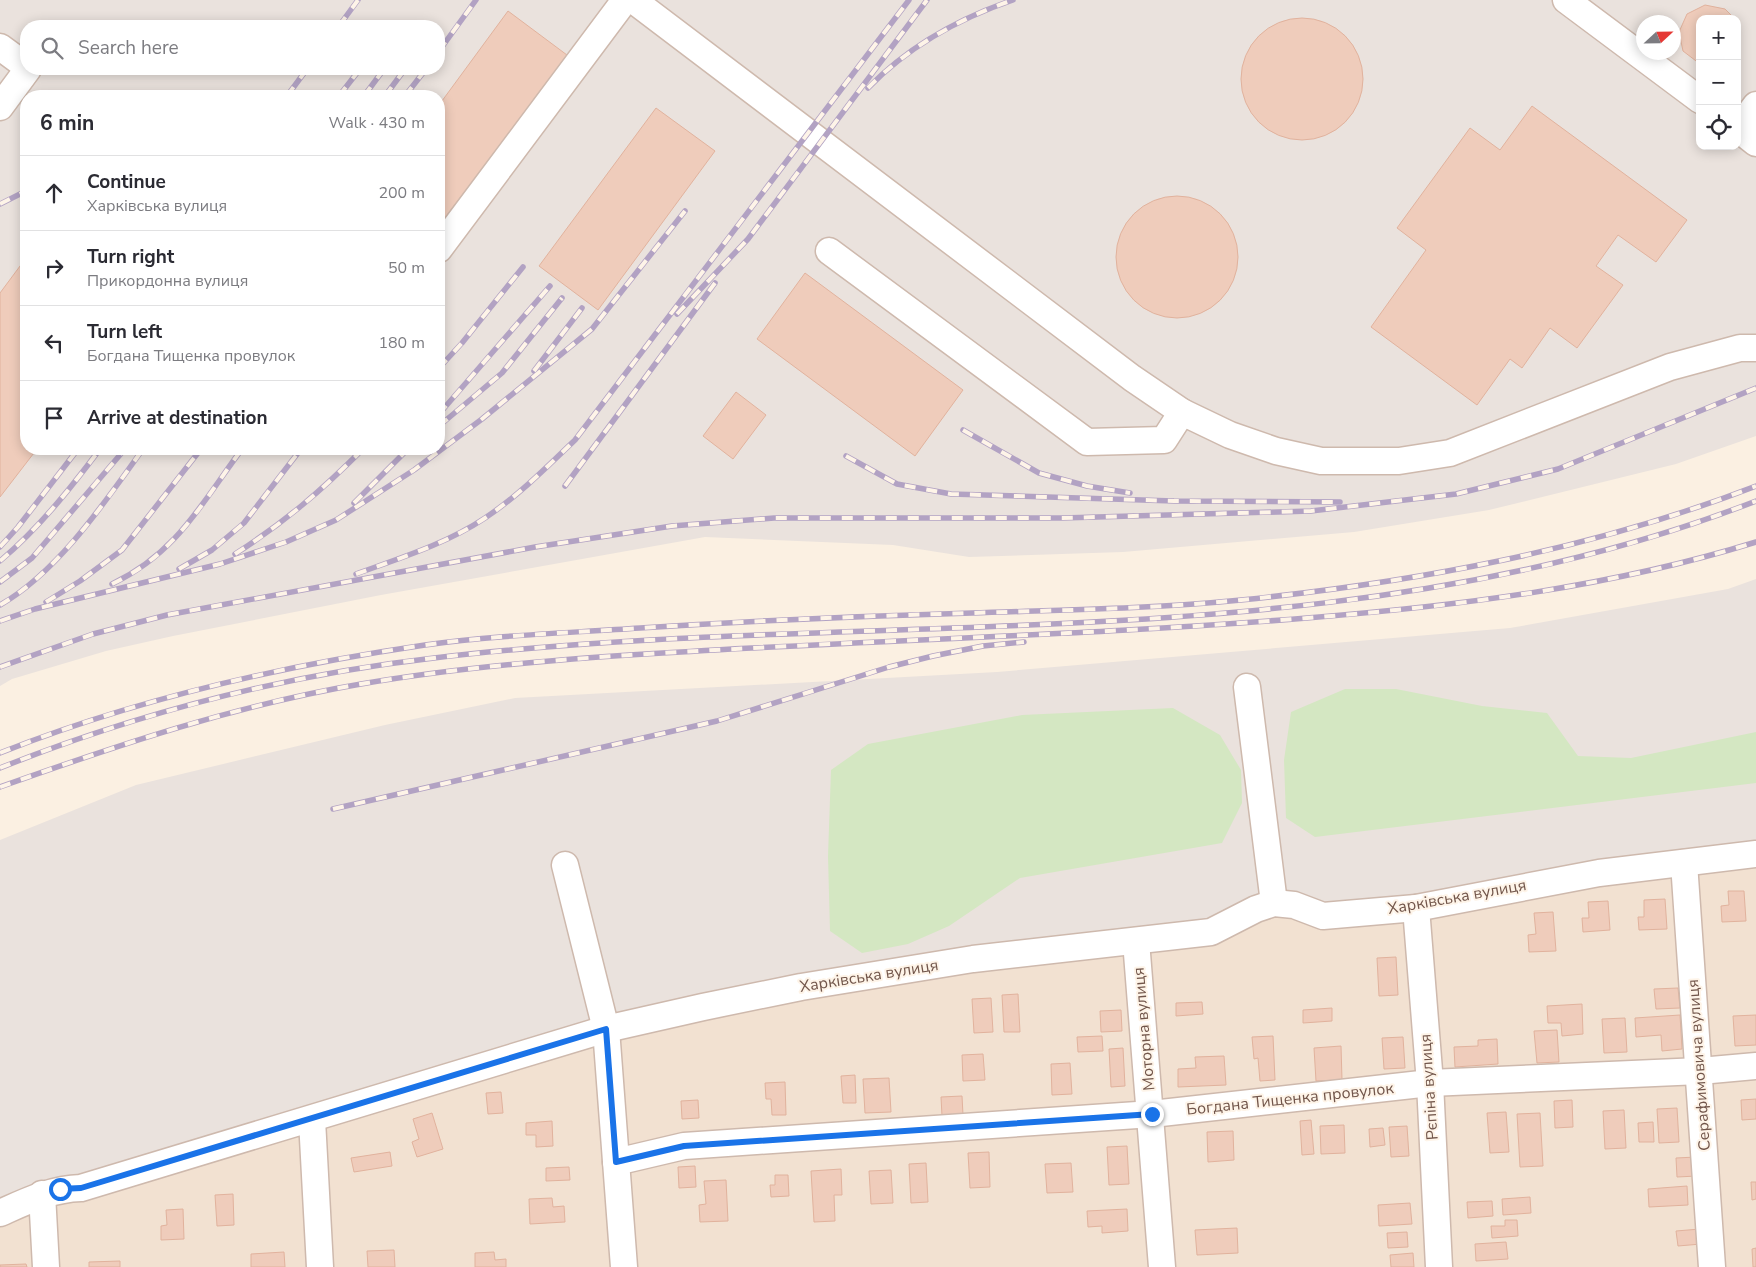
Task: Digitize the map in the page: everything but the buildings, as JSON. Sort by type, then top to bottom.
[{"type":"street","points":[[445,240],[625,0]]},
{"type":"street","points":[[633,0],[1132,378],[1182,412],[1230,435],[1276,451],[1321,461],[1399,461],[1450,452],[1670,367],[1740,348],[1756,348]]},
{"type":"street","points":[[1578,3],[1696,97]]},
{"type":"street","points":[[0,47],[20,63]]},
{"type":"street","points":[[0,107],[22,75]]},
{"type":"street","points":[[1744,133],[1756,105]]},
{"type":"street","points":[[829,251],[1087,442],[1164,440],[1182,412]]},
{"type":"street","points":[[1248,687],[1274,903]]},
{"type":"street","name":"Харківська вулиця","points":[[0,1213],[42,1194],[60,1189],[81,1188],[312,1120],[606,1029],[703,1007],[801,987],[973,959],[1211,932],[1256,909],[1274,903],[1294,905],[1324,916],[1416,908],[1599,873],[1756,854]]},
{"type":"street","name":"Серафимовича вулиця","points":[[1684,863],[1700,1071],[1712,1267]]},
{"type":"street","points":[[565,865],[606,1029],[624,1267]]},
{"type":"street","name":"Рєпіна вулиця","points":[[1416,908],[1430,1083],[1439,1267]]},
{"type":"street","name":"Моторна вулиця","points":[[1136,941],[1152,1114],[1162,1267]]},
{"type":"street","name":"Богдана Тищенка провулок","points":[[616,1162],[684,1146],[1152,1114],[1430,1083],[1700,1071],[1756,1066]]},
{"type":"street","points":[[312,1120],[320,1267]]},
{"type":"street","points":[[42,1194],[46,1267]]},
{"type":"shaded area","points":[[0,0],[1756,0],[1756,436],[1676,464],[1489,510],[1354,532],[1123,552],[969,557],[893,545],[705,537],[381,595],[106,651],[12,679],[0,686]]},
{"type":"shaded area","points":[[1756,579],[1756,841],[1597,861],[1414,896],[1207,921],[800,976],[0,1200],[0,840],[136,785],[385,725],[515,698],[997,672],[1510,628],[1728,589]]},
{"type":"shaded area","points":[[1756,841],[1756,1267],[0,1267],[0,1200],[603,1018],[1597,861]]},
{"type":"green space","points":[[1345,689],[1396,689],[1482,706],[1547,713],[1578,756],[1631,758],[1756,732],[1756,783],[1315,837],[1286,818],[1284,760],[1291,712]]},
{"type":"green space","points":[[1173,708],[1220,735],[1241,770],[1242,803],[1222,843],[1020,878],[949,926],[908,944],[862,953],[830,931],[828,856],[831,770],[868,744],[1022,715]]},
{"type":"railway","points":[[343,20],[358,0]]},
{"type":"railway","points":[[445,43],[476,0]]},
{"type":"railway","points":[[356,574],[422,550],[455,535],[485,518],[521,491],[575,440],[909,0]]},
{"type":"railway","points":[[677,314],[748,239],[927,0]]},
{"type":"railway","points":[[868,88],[900,59],[936,35],[993,7],[1013,0]]},
{"type":"railway","points":[[291,90],[303,75]]},
{"type":"railway","points":[[344,90],[355,75]]},
{"type":"railway","points":[[368,90],[380,75]]},
{"type":"railway","points":[[389,90],[401,75]]},
{"type":"railway","points":[[410,90],[421,75]]},
{"type":"railway","points":[[0,204],[20,194]]},
{"type":"railway","points":[[445,447],[592,329],[685,211]]},
{"type":"railway","points":[[445,361],[523,267]]},
{"type":"railway","points":[[565,486],[715,283]]},
{"type":"railway","points":[[445,407],[550,286]]},
{"type":"railway","points":[[445,421],[502,373],[562,298]]},
{"type":"railway","points":[[534,371],[582,308]]},
{"type":"railway","points":[[0,667],[93,634],[167,615],[535,547],[672,526],[774,518],[1062,518],[1311,511],[1456,494],[1558,469],[1756,388]]},
{"type":"railway","points":[[963,430],[1039,473],[1087,486],[1130,493]]},
{"type":"railway","points":[[0,547],[18,527],[73,455]]},
{"type":"railway","points":[[0,561],[53,508],[95,455]]},
{"type":"railway","points":[[0,582],[32,558],[120,455]]},
{"type":"railway","points":[[0,605],[21,591],[61,555],[96,513],[139,455]]},
{"type":"railway","points":[[46,602],[80,581],[122,550],[196,455]]},
{"type":"railway","points":[[112,584],[135,572],[171,542],[200,508],[238,455]]},
{"type":"railway","points":[[179,569],[212,550],[244,523],[296,455]]},
{"type":"railway","points":[[235,554],[302,505],[357,455]]},
{"type":"railway","points":[[354,503],[402,455]]},
{"type":"railway","points":[[0,621],[35,609],[220,564],[286,542],[336,520],[434,455]]},
{"type":"railway","points":[[846,456],[897,484],[951,494],[1174,501],[1340,502]]},
{"type":"railway","points":[[0,753],[104,716],[156,701],[263,674],[371,653],[425,645],[505,637],[723,623],[1106,609],[1241,600],[1307,593],[1437,573],[1567,545],[1694,509],[1756,486]]},
{"type":"railway","points":[[0,768],[105,730],[213,699],[268,686],[379,665],[434,658],[600,643],[1102,622],[1268,609],[1433,587],[1596,553],[1756,501]]},
{"type":"railway","points":[[0,787],[133,741],[223,715],[315,693],[410,676],[507,665],[605,657],[1169,628],[1364,613],[1477,601],[1590,583],[1701,558],[1756,542]]},
{"type":"railway","points":[[333,809],[717,721],[889,667],[933,656],[983,646],[1024,642]]},
{"type":"route","points":[[60,1189],[81,1188],[312,1120],[606,1029],[616,1162],[684,1146],[1152,1114]]}]
